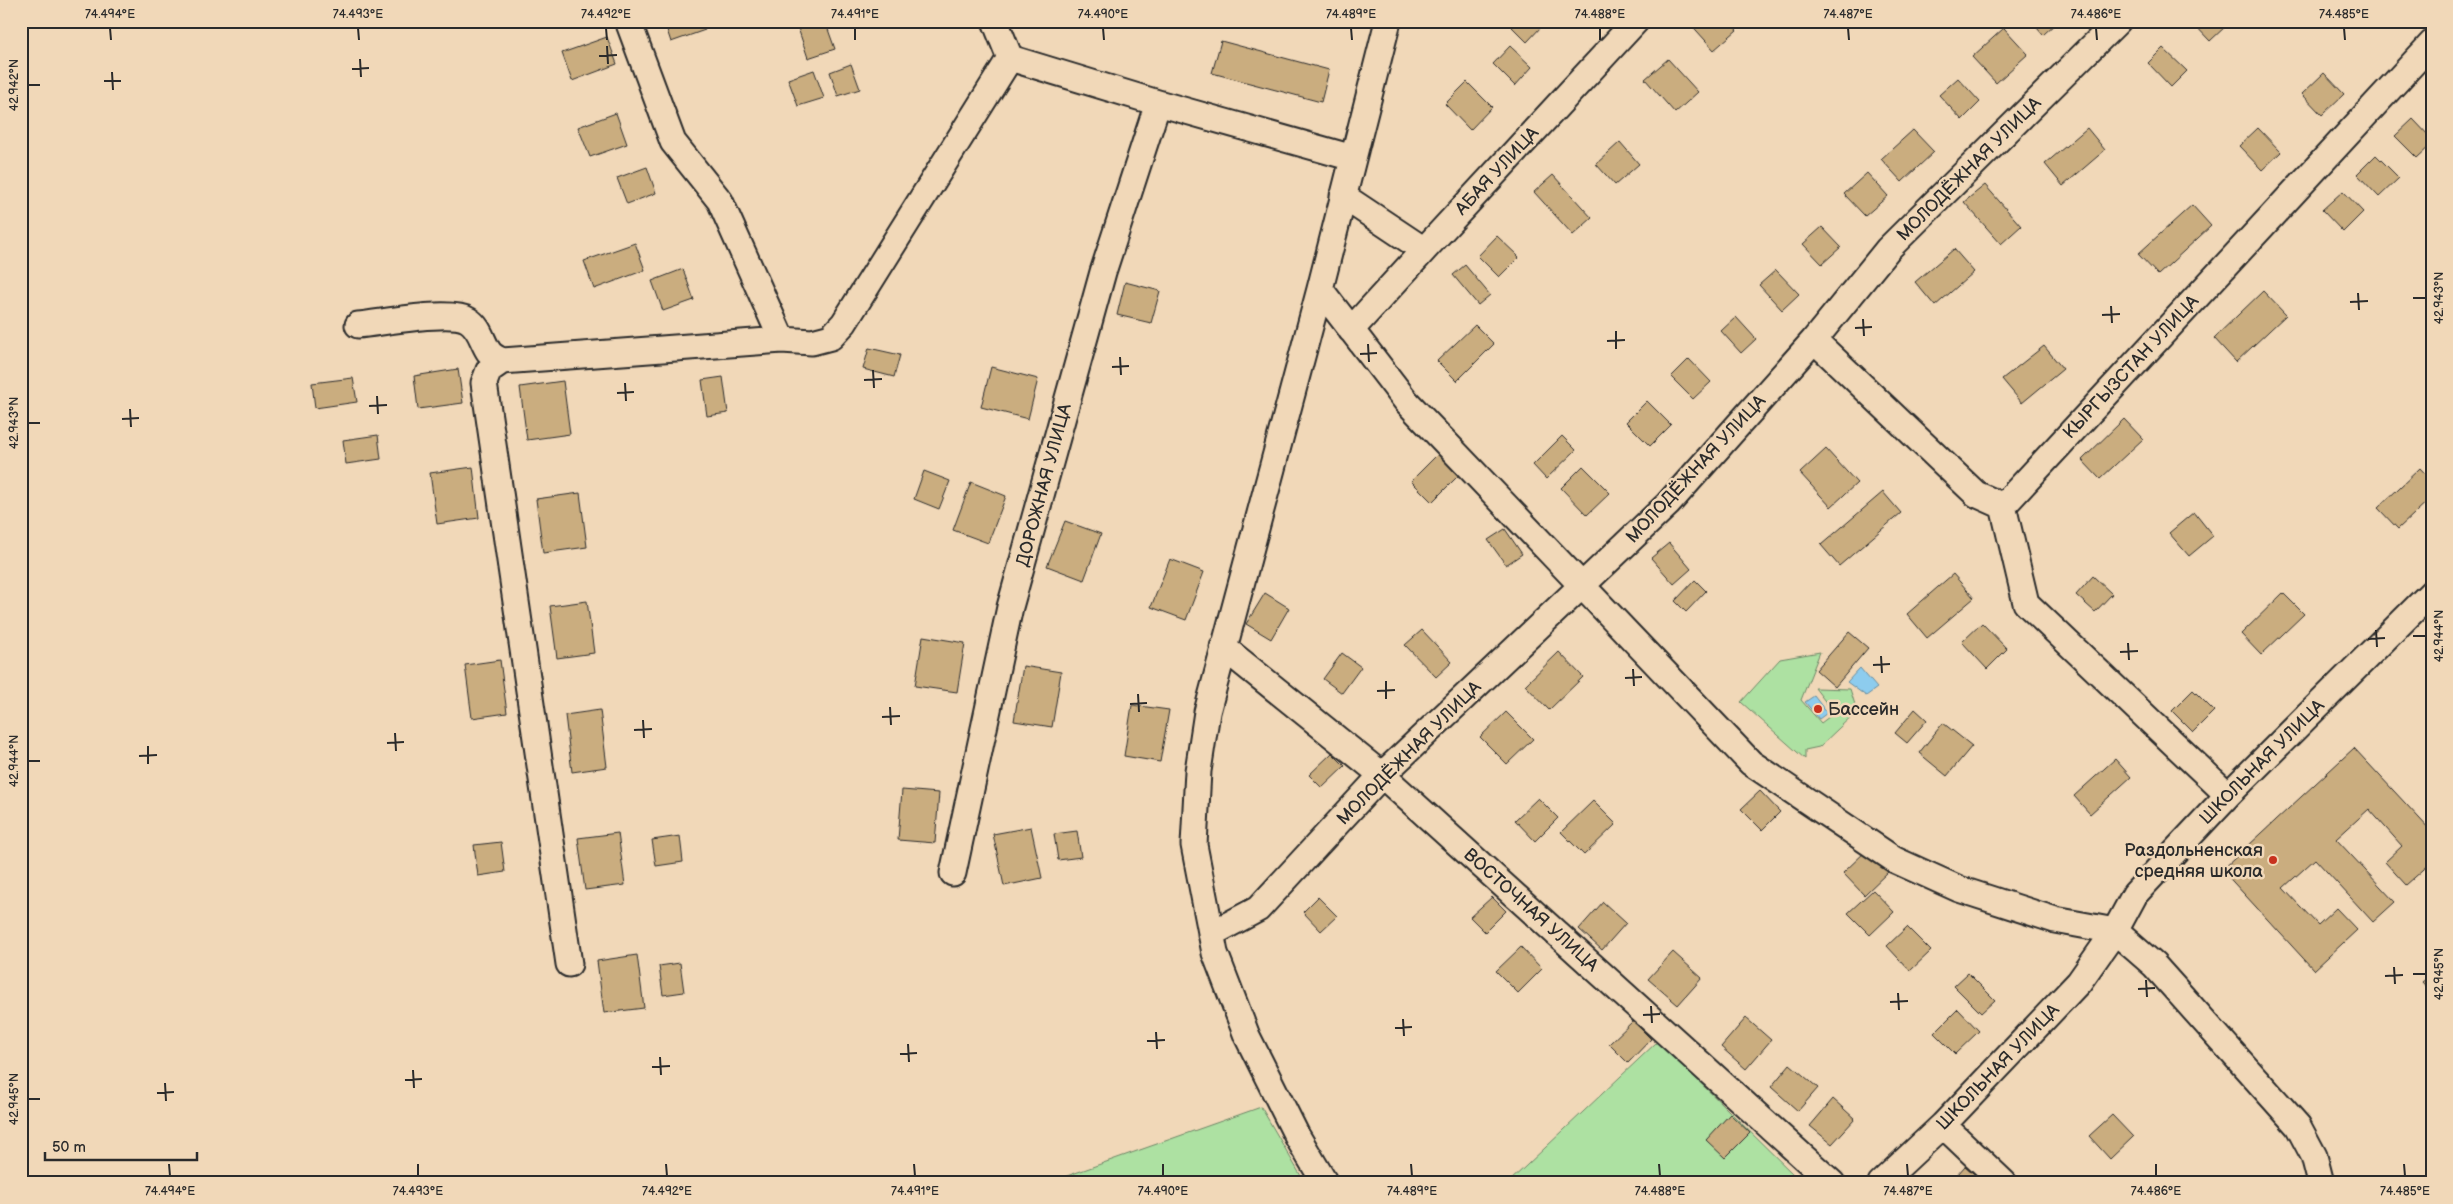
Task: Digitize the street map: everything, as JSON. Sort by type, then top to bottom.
[{"type":"street","points":[[628,21],[673,142],[720,201],[782,340]]},
{"type":"street","points":[[995,21],[1010,58]]},
{"type":"street","points":[[1325,1183],[1297,1136],[1247,1036],[1215,953],[1194,845],[1198,771],[1207,712],[1223,647],[1320,290],[1388,21]]},
{"type":"street","name":"АБАЯ УЛИЦА","points":[[1351,330],[1636,21]]},
{"type":"street","name":"МОЛОДЁЖНАЯ УЛИЦА","points":[[1211,934],[1258,910],[1382,775],[1668,504],[1814,340],[1888,249],[2118,21]]},
{"type":"street","name":"КЫРГЫЗСТАН УЛИЦА","points":[[2003,506],[2432,43]]},
{"type":"street","points":[[569,964],[484,383],[489,370],[502,362],[782,340],[812,342],[831,337],[844,322],[1010,58]]},
{"type":"street","points":[[1010,58],[1158,103],[1353,158]]},
{"type":"street","name":"ДОРОЖНАЯ УЛИЦА","points":[[953,873],[1010,606],[1103,272],[1158,103]]},
{"type":"street","points":[[1343,196],[1424,250]]},
{"type":"street","points":[[1320,290],[1406,401],[1751,763],[1895,860],[1967,892],[2055,920],[2115,931],[2154,965],[2298,1126],[2314,1156],[2321,1183]]},
{"type":"street","points":[[358,325],[432,316],[458,316],[470,320],[477,328],[490,353],[502,362]]},
{"type":"street","points":[[1814,340],[1976,494],[2003,506],[2026,603],[2228,795]]},
{"type":"street","name":"ШКОЛЬНАЯ УЛИЦА","points":[[1880,1183],[1943,1125],[2079,982],[2115,931],[2135,894],[2228,795],[2432,592]]},
{"type":"street","name":"ВОСТОЧНАЯ УЛИЦА","points":[[1223,647],[1382,775],[1832,1183]]},
{"type":"street","points":[[1943,1125],[2004,1183]]},
{"type":"green space","points":[[1820,652],[1801,700],[1821,723],[1834,713],[1815,688],[1850,689],[1857,711],[1819,747],[1805,750],[1805,759],[1741,702],[1780,659]]},
{"type":"green space","points":[[1658,1041],[1802,1183],[1508,1183]]},
{"type":"green space","points":[[1261,1107],[1305,1183],[1047,1183]]},
{"type":"water","name":"Бассейн","points":[[1860,668],[1877,688],[1866,696],[1847,682]]},
{"type":"water","name":"Бассейн","points":[[1814,696],[1827,713],[1819,719],[1805,702]]},
{"type":"building","points":[[664,21],[702,21],[705,30],[671,42]]},
{"type":"building","points":[[825,21],[835,49],[808,58],[796,22]]},
{"type":"building","points":[[1028,21],[1046,21],[1045,26]]},
{"type":"building","points":[[1506,21],[1537,21],[1542,26],[1527,42]]},
{"type":"building","points":[[1688,21],[1728,21],[1737,30],[1714,50]]},
{"type":"building","points":[[2031,21],[2058,21],[2043,35]]},
{"type":"building","points":[[2224,21],[2227,25],[2210,41],[2192,22]]},
{"type":"building","points":[[2004,28],[2028,54],[1996,83],[1972,57]]},
{"type":"building","points":[[607,37],[617,64],[572,81],[562,53]]},
{"type":"building","points":[[1221,41],[1329,70],[1321,102],[1212,73]]},
{"type":"building","points":[[1510,46],[1532,67],[1515,86],[1493,64]]},
{"type":"building","points":[[2163,48],[2187,71],[2171,87],[2148,63]]},
{"type":"building","points":[[1668,59],[1698,92],[1675,113],[1645,79]]},
{"type":"building","points":[[851,64],[860,89],[838,96],[830,72]]},
{"type":"building","points":[[814,70],[824,98],[798,106],[788,79]]},
{"type":"building","points":[[2324,73],[2344,94],[2322,115],[2302,94]]},
{"type":"building","points":[[1958,78],[1980,102],[1962,120],[1939,95]]},
{"type":"building","points":[[1467,82],[1492,107],[1470,130],[1445,104]]},
{"type":"building","points":[[616,113],[627,144],[590,157],[578,127]]},
{"type":"building","points":[[2413,119],[2432,139],[2432,144],[2417,158],[2395,136]]},
{"type":"building","points":[[2087,128],[2105,150],[2063,186],[2045,164]]},
{"type":"building","points":[[2258,128],[2281,152],[2262,170],[2239,146]]},
{"type":"building","points":[[1913,130],[1934,152],[1902,182],[1881,159]]},
{"type":"building","points":[[1620,142],[1639,164],[1615,185],[1596,164]]},
{"type":"building","points":[[2376,155],[2399,178],[2379,197],[2357,174]]},
{"type":"building","points":[[647,167],[656,193],[627,204],[617,178]]},
{"type":"building","points":[[1867,173],[1888,196],[1865,216],[1844,194]]},
{"type":"building","points":[[1553,175],[1592,218],[1573,235],[1534,192]]},
{"type":"building","points":[[1985,185],[2021,226],[2001,244],[1964,202]]},
{"type":"building","points":[[2343,191],[2363,212],[2343,232],[2322,210]]},
{"type":"building","points":[[2192,205],[2211,226],[2158,275],[2138,254]]},
{"type":"building","points":[[1822,227],[1841,247],[1822,264],[1803,244]]},
{"type":"building","points":[[1497,236],[1519,257],[1499,277],[1478,256]]},
{"type":"building","points":[[635,243],[645,270],[594,289],[584,261]]},
{"type":"building","points":[[1954,249],[1974,272],[1935,306],[1915,282]]},
{"type":"building","points":[[1465,265],[1490,295],[1478,305],[1453,275]]},
{"type":"building","points":[[683,269],[694,300],[663,311],[652,281]]},
{"type":"building","points":[[1776,270],[1799,294],[1782,310],[1759,285]]},
{"type":"building","points":[[1125,282],[1160,291],[1151,323],[1117,315]]},
{"type":"building","points":[[2263,291],[2286,315],[2236,362],[2214,338]]},
{"type":"building","points":[[1736,317],[1756,339],[1741,353],[1721,331]]},
{"type":"building","points":[[1475,325],[1494,344],[1457,381],[1437,361]]},
{"type":"building","points":[[2044,346],[2063,369],[2022,403],[2002,379]]},
{"type":"building","points":[[869,348],[900,355],[894,377],[863,369]]},
{"type":"building","points":[[1689,359],[1711,382],[1693,399],[1671,377]]},
{"type":"building","points":[[991,367],[1038,379],[1028,419],[981,407]]},
{"type":"building","points":[[458,369],[463,403],[418,409],[414,376]]},
{"type":"building","points":[[723,377],[728,413],[707,416],[702,380]]},
{"type":"building","points":[[353,378],[357,402],[315,408],[312,383]]},
{"type":"building","points":[[563,381],[570,434],[527,440],[520,387]]},
{"type":"building","points":[[1647,401],[1671,425],[1650,446],[1626,422]]},
{"type":"building","points":[[2124,419],[2143,439],[2100,479],[2082,460]]},
{"type":"building","points":[[378,435],[381,459],[346,464],[343,440]]},
{"type":"building","points":[[1562,436],[1576,450],[1546,479],[1533,465]]},
{"type":"building","points":[[1826,449],[1857,483],[1831,507],[1800,473]]},
{"type":"building","points":[[1438,454],[1459,475],[1432,502],[1411,481]]},
{"type":"building","points":[[1583,466],[1610,493],[1587,515],[1561,488]]},
{"type":"building","points":[[473,467],[479,518],[437,524],[430,473]]},
{"type":"building","points":[[2420,468],[2432,481],[2432,497],[2398,529],[2378,508]]},
{"type":"building","points":[[924,471],[950,481],[939,509],[914,499]]},
{"type":"building","points":[[971,482],[1006,496],[988,543],[953,530]]},
{"type":"building","points":[[1883,492],[1901,513],[1839,566],[1821,545]]},
{"type":"building","points":[[580,493],[587,547],[543,553],[536,499]]},
{"type":"building","points":[[2194,512],[2213,536],[2189,556],[2169,533]]},
{"type":"building","points":[[1065,521],[1101,534],[1084,580],[1047,566]]},
{"type":"building","points":[[1505,529],[1522,554],[1506,565],[1488,540]]},
{"type":"building","points":[[1669,543],[1691,569],[1674,584],[1651,558]]},
{"type":"building","points":[[1170,559],[1204,572],[1186,620],[1151,607]]},
{"type":"building","points":[[1953,574],[1974,598],[1927,638],[1907,614]]},
{"type":"building","points":[[2093,576],[2112,594],[2095,612],[2076,595]]},
{"type":"building","points":[[1695,580],[1706,591],[1686,612],[1675,601]]},
{"type":"building","points":[[1265,593],[1289,608],[1271,639],[1246,624]]},
{"type":"building","points":[[2283,593],[2304,614],[2261,655],[2241,634]]},
{"type":"building","points":[[587,601],[594,653],[557,658],[550,606]]},
{"type":"building","points":[[1982,623],[2007,649],[1987,669],[1962,642]]},
{"type":"building","points":[[1422,630],[1452,662],[1436,677],[1405,645]]},
{"type":"building","points":[[1849,632],[1868,648],[1835,687],[1816,670]]},
{"type":"building","points":[[923,636],[965,643],[957,692],[915,686]]},
{"type":"building","points":[[1559,652],[1583,677],[1549,710],[1525,685]]},
{"type":"building","points":[[1342,653],[1361,667],[1342,693],[1323,679]]},
{"type":"building","points":[[500,660],[507,713],[472,718],[465,665]]},
{"type":"building","points":[[1023,666],[1061,672],[1052,727],[1014,721]]},
{"type":"building","points":[[2193,690],[2214,711],[2193,732],[2172,711]]},
{"type":"building","points":[[1132,705],[1169,710],[1160,762],[1124,756]]},
{"type":"building","points":[[1915,709],[1927,720],[1907,743],[1895,733]]},
{"type":"building","points":[[600,710],[607,767],[572,772],[565,715]]},
{"type":"building","points":[[1506,712],[1533,739],[1507,764],[1480,737]]},
{"type":"building","points":[[1943,723],[1972,746],[1947,776],[1919,753]]},
{"type":"building","name":"Раздольненская средняя школа","points":[[2354,748],[2432,832],[2432,862],[2406,885],[2385,862],[2402,846],[2369,809],[2336,839],[2395,902],[2373,922],[2315,859],[2283,888],[2318,925],[2336,908],[2357,930],[2314,970],[2222,870]]},
{"type":"building","points":[[1332,753],[1345,766],[1322,788],[1309,775]]},
{"type":"building","points":[[2115,759],[2131,777],[2090,814],[2074,796]]},
{"type":"building","points":[[902,790],[939,793],[935,843],[898,840]]},
{"type":"building","points":[[1760,791],[1780,812],[1762,830],[1741,809]]},
{"type":"building","points":[[1538,798],[1558,818],[1535,841],[1515,820]]},
{"type":"building","points":[[1593,801],[1616,824],[1584,855],[1561,832]]},
{"type":"building","points":[[1031,827],[1042,878],[1004,886],[993,834]]},
{"type":"building","points":[[1077,831],[1081,857],[1058,860],[1054,834]]},
{"type":"building","points":[[618,833],[625,885],[585,890],[578,838]]},
{"type":"building","points":[[680,836],[683,862],[656,866],[652,840]]},
{"type":"building","points":[[501,842],[505,872],[478,876],[474,845]]},
{"type":"building","points":[[1869,848],[1890,870],[1864,895],[1843,873]]},
{"type":"building","points":[[1873,890],[1894,912],[1870,935],[1848,913]]},
{"type":"building","points":[[1318,897],[1337,916],[1321,931],[1303,912]]},
{"type":"building","points":[[1492,897],[1506,911],[1485,932],[1470,917]]},
{"type":"building","points":[[1603,902],[1626,923],[1602,950],[1579,929]]},
{"type":"building","points":[[1907,927],[1931,951],[1910,971],[1887,946]]},
{"type":"building","points":[[1521,947],[1542,969],[1518,993],[1496,971]]},
{"type":"building","points":[[1673,952],[1702,978],[1678,1005],[1648,979]]},
{"type":"building","points":[[637,955],[644,1008],[604,1013],[597,961]]},
{"type":"building","points":[[680,963],[684,992],[663,995],[659,966]]},
{"type":"building","points":[[1968,973],[1995,1000],[1981,1013],[1954,986]]},
{"type":"building","points":[[2432,974],[2432,993],[2422,982]]},
{"type":"building","points":[[1958,1009],[1979,1031],[1955,1054],[1934,1033]]},
{"type":"building","points":[[1746,1018],[1771,1040],[1746,1069],[1721,1047]]},
{"type":"building","points":[[1633,1021],[1651,1039],[1628,1063],[1609,1044]]},
{"type":"building","points":[[1790,1064],[1818,1088],[1798,1111],[1771,1087]]},
{"type":"building","points":[[1833,1099],[1855,1119],[1832,1144],[1810,1126]]},
{"type":"building","points":[[1730,1114],[1750,1133],[1725,1158],[1706,1140]]},
{"type":"building","points":[[2112,1115],[2133,1137],[2110,1159],[2089,1136]]},
{"type":"building","points":[[1965,1166],[1985,1183],[1950,1183]]},
{"type":"place","name":"Бассейн","points":[[1818,709]]},
{"type":"place","name":"Раздольненская средняя школа","points":[[2273,860]]}]
